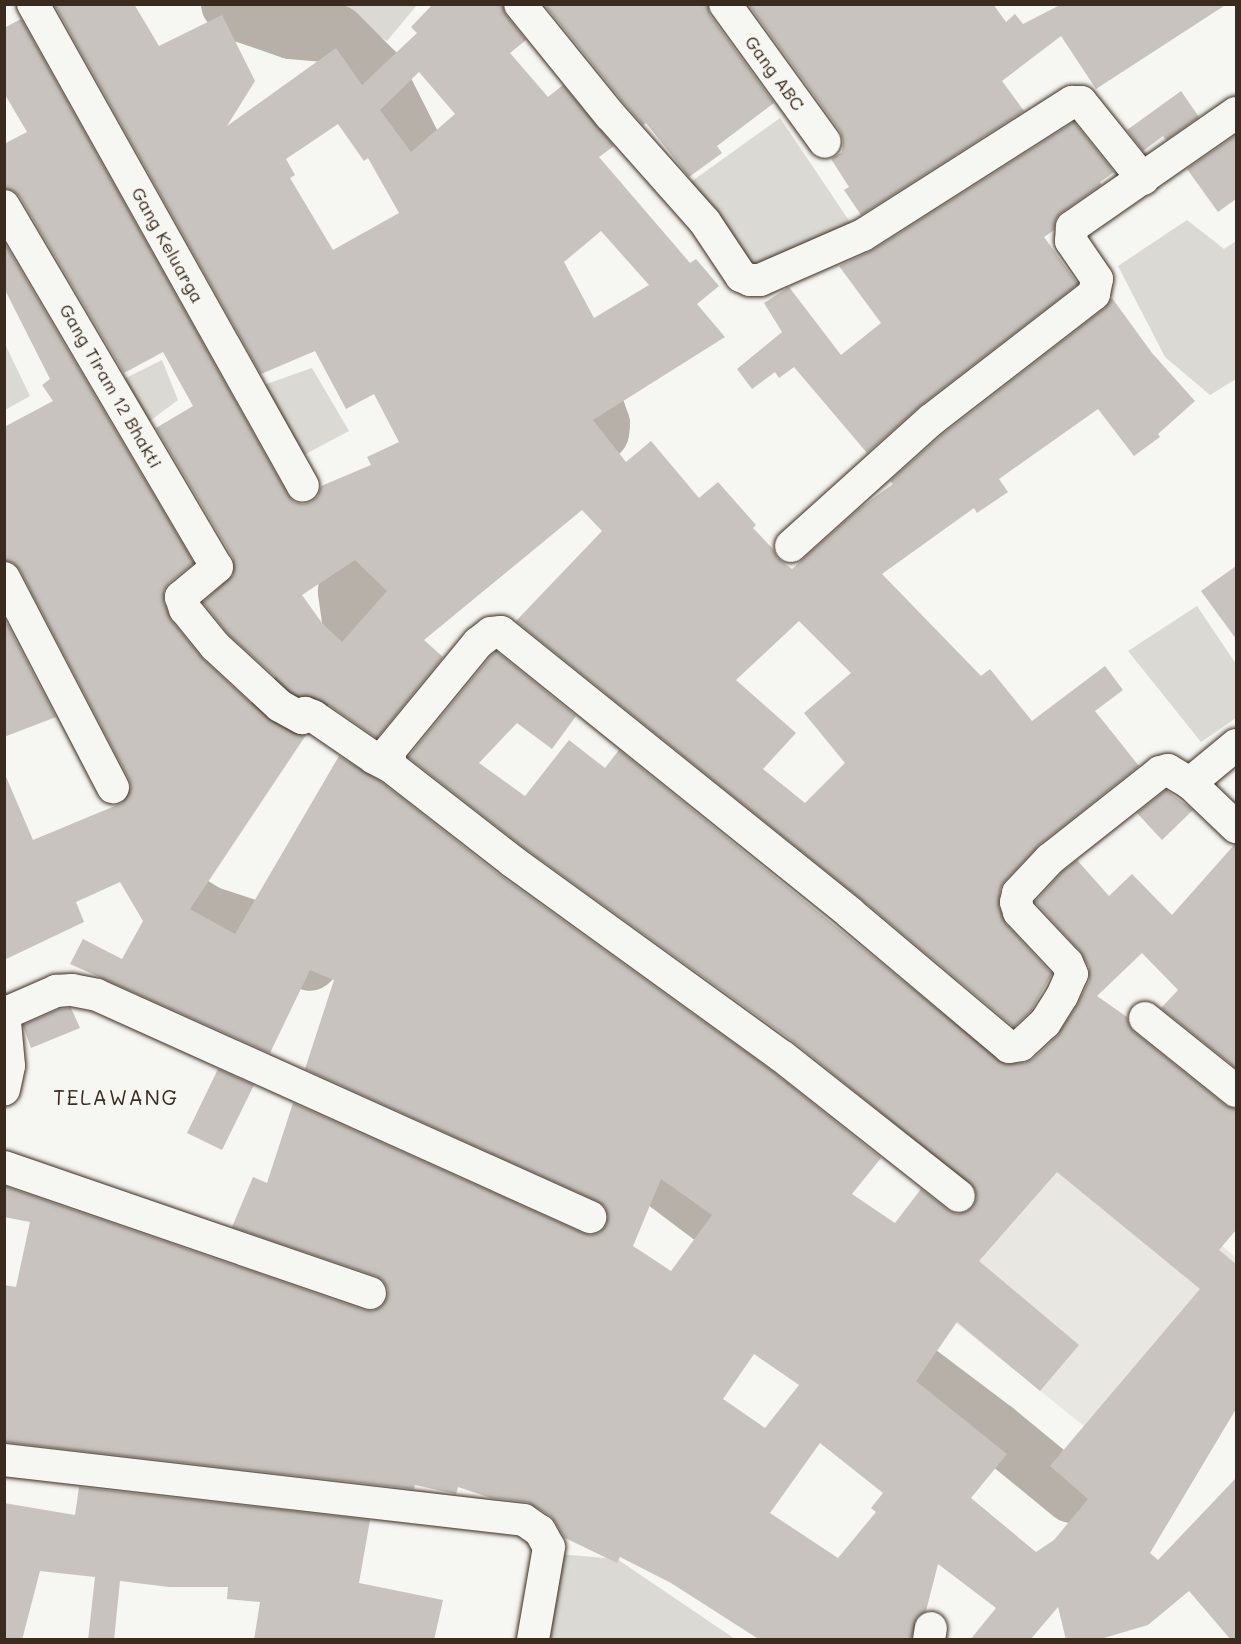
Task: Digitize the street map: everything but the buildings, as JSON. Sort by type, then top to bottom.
[{"type":"street","name":"Gang Keluarga","points":[[33,4],[303,486]]},
{"type":"street","points":[[520,4],[610,115],[705,222],[741,276],[750,280],[760,280],[863,235],[1072,102],[1081,102],[1143,179]]},
{"type":"street","name":"Gang ABC","points":[[725,4],[825,142]]},
{"type":"street","points":[[790,546],[931,420],[1094,294],[1096,279],[1071,241],[1072,227],[1236,113]]},
{"type":"street","name":"Gang Tiram 12 Bhakti","points":[[4,206],[217,567],[181,597],[181,603],[215,646],[285,709],[302,718],[305,713],[313,717],[374,758],[390,766]]},
{"type":"street","points":[[4,578],[113,787]]},
{"type":"street","points":[[959,1196],[783,1058],[512,861],[390,766],[388,757],[390,750],[471,651],[491,633],[501,632],[850,913],[1009,1047],[1022,1045],[1045,1023],[1062,996],[1072,974],[1068,963],[1019,912],[1016,902],[1018,893],[1050,859],[1160,772],[1168,770],[1190,783],[1236,827]]},
{"type":"street","points":[[1190,783],[1236,744]]},
{"type":"street","points":[[4,1089],[9,1066],[5,1012],[56,991],[72,990],[97,995],[590,1217]]},
{"type":"street","points":[[1146,1018],[1236,1091]]},
{"type":"street","points":[[4,1167],[370,1293]]},
{"type":"street","points":[[4,1460],[524,1521],[540,1531],[549,1548],[533,1640]]},
{"type":"shaded area","points":[[332,5],[417,5],[387,41]]},
{"type":"shaded area","points":[[780,118],[854,228],[753,275],[688,184]]},
{"type":"shaded area","points":[[1187,220],[1224,249],[1236,241],[1236,379],[1210,395],[1165,357],[1118,266]]},
{"type":"shaded area","points":[[4,342],[30,396],[5,410],[4,410]]},
{"type":"shaded area","points":[[162,360],[178,400],[143,426],[114,384]]},
{"type":"shaded area","points":[[312,368],[349,431],[298,458],[258,387]]},
{"type":"shaded area","points":[[1197,606],[1236,664],[1236,718],[1201,742],[1128,651]]},
{"type":"shaded area","points":[[1053,1097],[1236,1258],[1236,1319],[1116,1452],[899,1277]]},
{"type":"shaded area","points":[[558,1554],[617,1559],[735,1639],[545,1640]]},
{"type":"waterway","points":[[230,4],[242,13],[291,30],[337,34],[376,73],[451,222]]},
{"type":"waterway","points":[[536,476],[600,432],[601,424],[597,413],[563,359],[554,352]]},
{"type":"waterway","points":[[219,781],[340,650],[352,628],[347,591],[392,554],[411,551],[439,537]]},
{"type":"waterway","points":[[163,836],[164,856],[176,895],[206,914],[254,930],[310,962]]},
{"type":"waterway","points":[[610,1144],[622,1149],[776,1265]]},
{"type":"waterway","points":[[856,1326],[994,1430],[1072,1494]]},
{"type":"district","name":"TELAWANG","points":[[116,1097]]}]
